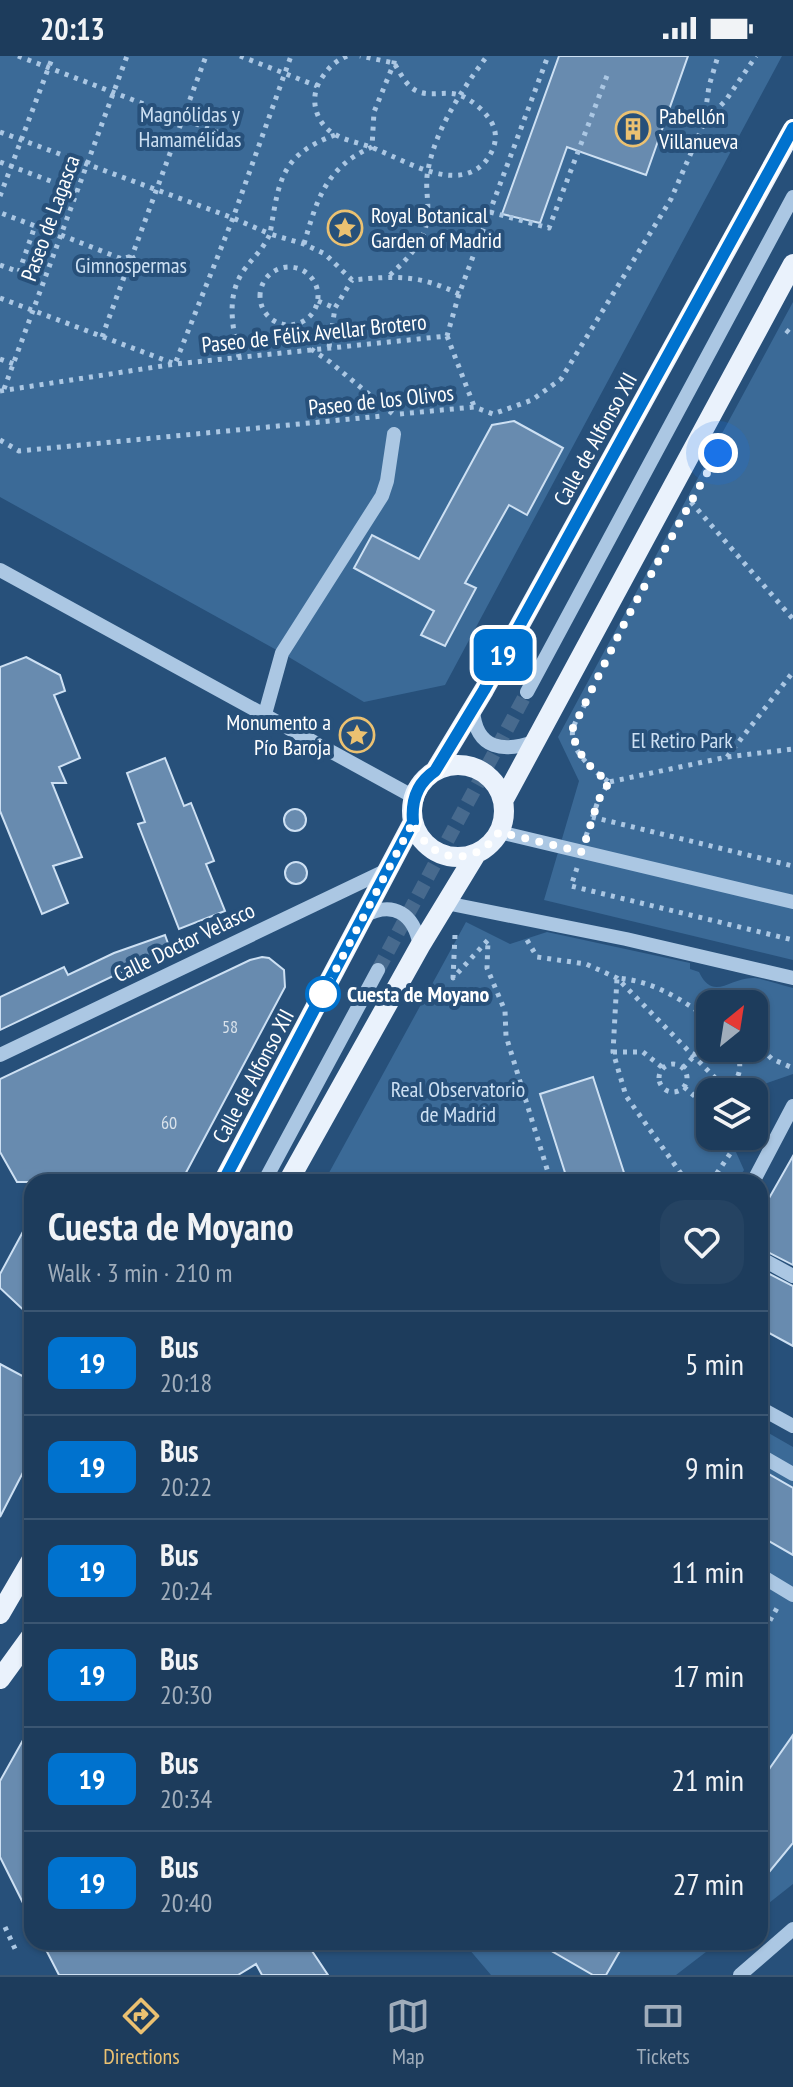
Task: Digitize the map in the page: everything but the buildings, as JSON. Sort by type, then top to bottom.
[{"type":"main road","name":"Calle de Alfonso XII","points":[[227,1174],[413,822],[414,797],[423,781],[435,771],[473,710],[793,129]]},
{"type":"main road","points":[[503,801],[793,264]]},
{"type":"main road","points":[[292,1174],[420,946],[476,854],[499,832],[504,817],[503,801],[494,782],[479,770],[460,765],[435,771]]},
{"type":"main road","points":[[413,822],[420,836],[439,852],[457,856],[476,854]]},
{"type":"main road","points":[[0,1614],[24,1573]]},
{"type":"main road","points":[[0,1679],[24,1646]]},
{"type":"street","points":[[774,230],[793,189]]},
{"type":"street","points":[[527,692],[793,197]]},
{"type":"street","points":[[265,714],[282,653],[382,496],[394,434]]},
{"type":"street","points":[[0,570],[414,797]]},
{"type":"street","points":[[473,710],[474,725],[481,738],[503,749],[518,748],[536,741]]},
{"type":"street","points":[[499,832],[793,902]]},
{"type":"street","name":"Calle Doctor Velasco","points":[[0,1055],[387,870]]},
{"type":"street","points":[[446,903],[626,939],[793,978]]},
{"type":"street","points":[[363,916],[384,908],[401,913],[415,927],[420,946]]},
{"type":"street","points":[[268,1174],[378,970]]},
{"type":"street","points":[[757,1174],[793,1106]]},
{"type":"street","points":[[768,1262],[793,1276]]},
{"type":"street","points":[[768,1412],[793,1426]]},
{"type":"street","points":[[768,1460],[793,1474]]},
{"type":"street","points":[[768,1580],[793,1595]]},
{"type":"street","points":[[740,1975],[793,1929]]},
{"type":"path","points":[[18,56],[225,135]]},
{"type":"path","points":[[0,196],[53,56]]},
{"type":"path","name":"Paseo de Lagasca","points":[[2,390],[127,56]]},
{"type":"path","points":[[127,269],[137,265],[132,256],[206,56]]},
{"type":"path","points":[[240,56],[317,86]]},
{"type":"path","points":[[0,298],[175,364],[233,218],[291,56]]},
{"type":"path","points":[[347,56],[332,63],[317,86],[314,100],[316,113],[335,135],[428,171],[456,176],[469,174],[480,167],[493,150],[495,138],[494,127],[488,117],[459,95],[428,94],[411,88],[394,60]]},
{"type":"path","points":[[360,56],[394,60]]},
{"type":"path","points":[[389,275],[416,247],[426,225],[428,171],[441,133],[459,95],[487,56]]},
{"type":"path","name":"Paseo de Félix Avellar Brotero","points":[[2,390],[175,364],[447,336],[459,294],[548,56]]},
{"type":"path","name":"Paseo de los Olivos","points":[[0,440],[19,451],[474,407],[493,414],[532,400],[561,379],[671,199],[704,123],[709,86],[718,56]]},
{"type":"path","name":"Paseo de los Olivos","points":[[704,123],[726,100],[756,56]]},
{"type":"path","points":[[372,147],[374,112],[394,60]]},
{"type":"path","points":[[490,212],[549,228],[608,73]]},
{"type":"path","points":[[0,132],[304,244],[325,254],[352,280]]},
{"type":"path","points":[[239,357],[232,325],[232,302],[244,270],[260,254],[270,234],[288,165],[307,146],[335,135]]},
{"type":"path","points":[[304,244],[315,207],[330,177],[354,155],[372,147]]},
{"type":"path","points":[[0,162],[77,191]]},
{"type":"path","points":[[0,212],[35,226],[19,272],[0,265]]},
{"type":"path","points":[[61,235],[122,259],[132,256]]},
{"type":"path","points":[[102,337],[127,269],[122,259]]},
{"type":"path","points":[[292,267],[311,276],[317,285],[318,301],[312,315],[303,322],[282,324],[267,314],[260,296],[262,287],[273,272],[292,267]]},
{"type":"path","points":[[352,280],[389,275],[440,285],[459,294]]},
{"type":"path","points":[[329,347],[335,308],[352,280]]},
{"type":"path","points":[[318,301],[335,308]]},
{"type":"path","points":[[779,343],[793,317]]},
{"type":"path","points":[[786,330],[793,336]]},
{"type":"path","points":[[447,336],[474,407]]},
{"type":"path","points":[[311,349],[394,415]]},
{"type":"path","points":[[0,359],[14,364]]},
{"type":"path","points":[[684,515],[698,489]]},
{"type":"path","points":[[691,502],[793,619]]},
{"type":"path","points":[[727,757],[793,672]]},
{"type":"path","points":[[586,702],[572,730],[574,745],[593,771],[609,782],[727,757],[793,749]]},
{"type":"path","points":[[609,782],[592,817],[571,886],[793,940]]},
{"type":"path","points":[[592,817],[793,866]]},
{"type":"path","points":[[504,916],[527,938],[537,957],[586,964],[617,978],[640,980],[667,991],[696,1008]]},
{"type":"path","points":[[453,925],[456,939],[453,978],[488,940],[487,968],[505,1011],[506,1036],[549,1174]]},
{"type":"path","points":[[617,978],[613,1052],[626,1096],[681,1174]]},
{"type":"path","points":[[617,978],[715,1078]]},
{"type":"path","points":[[683,1068],[696,1051]]},
{"type":"path","points":[[613,1052],[643,1052],[663,1068]]},
{"type":"path","points":[[768,1055],[793,1068]]},
{"type":"path","points":[[674,1064],[683,1068],[687,1076],[684,1087],[672,1093],[666,1091],[659,1081],[663,1068],[674,1064]]},
{"type":"path","points":[[684,1087],[696,1097]]},
{"type":"path","points":[[716,1174],[733,1150]]},
{"type":"path","points":[[5,1927],[16,1951]]},
{"type":"green space","name":"Royal Botanical Garden of Madrid","points":[[0,56],[782,56],[445,685],[364,702],[282,653],[0,497]]},
{"type":"green space","name":"El Retiro Park","points":[[793,302],[793,960],[544,900],[579,781],[558,737]]},
{"type":"green space","name":"Real Observatorio de Madrid","points":[[466,922],[510,944],[547,932],[690,963],[690,969],[699,972],[711,986],[755,978],[793,988],[793,1074],[768,1083],[768,1078],[696,1078],[696,1150],[735,1150],[744,1170],[742,1174],[624,1174],[593,1077],[540,1094],[565,1174],[328,1174]]},
{"type":"green space","points":[[768,1433],[793,1447],[793,1884],[768,1904]]},
{"type":"green space","points":[[470,1950],[709,1950],[676,1975],[491,1975]]},
{"type":"tunnel","points":[[378,970],[527,692]]},
{"type":"bus line","name":"19","points":[[227,1174],[413,822],[414,797],[418,789],[425,778],[435,771],[484,690],[793,128]]},
{"type":"place","name":"Pabellón Villanueva","points":[[633,129]]},
{"type":"place","name":"Royal Botanical Garden of Madrid","points":[[345,228]]},
{"type":"place","name":"Monumento a Pío Baroja","points":[[357,735]]},
{"type":"place","name":"Cuesta de Moyano","points":[[323,994]]},
{"type":"route","points":[[323,994],[413,822],[427,844],[446,855],[476,854],[499,832],[582,852],[598,801],[609,782],[593,771],[574,745],[572,730],[627,618],[718,453]]},
{"type":"park label","name":"Magnólidas y Hamamélidas","points":[[190,126]]},
{"type":"park label","name":"Gimnospermas","points":[[131,265]]}]
